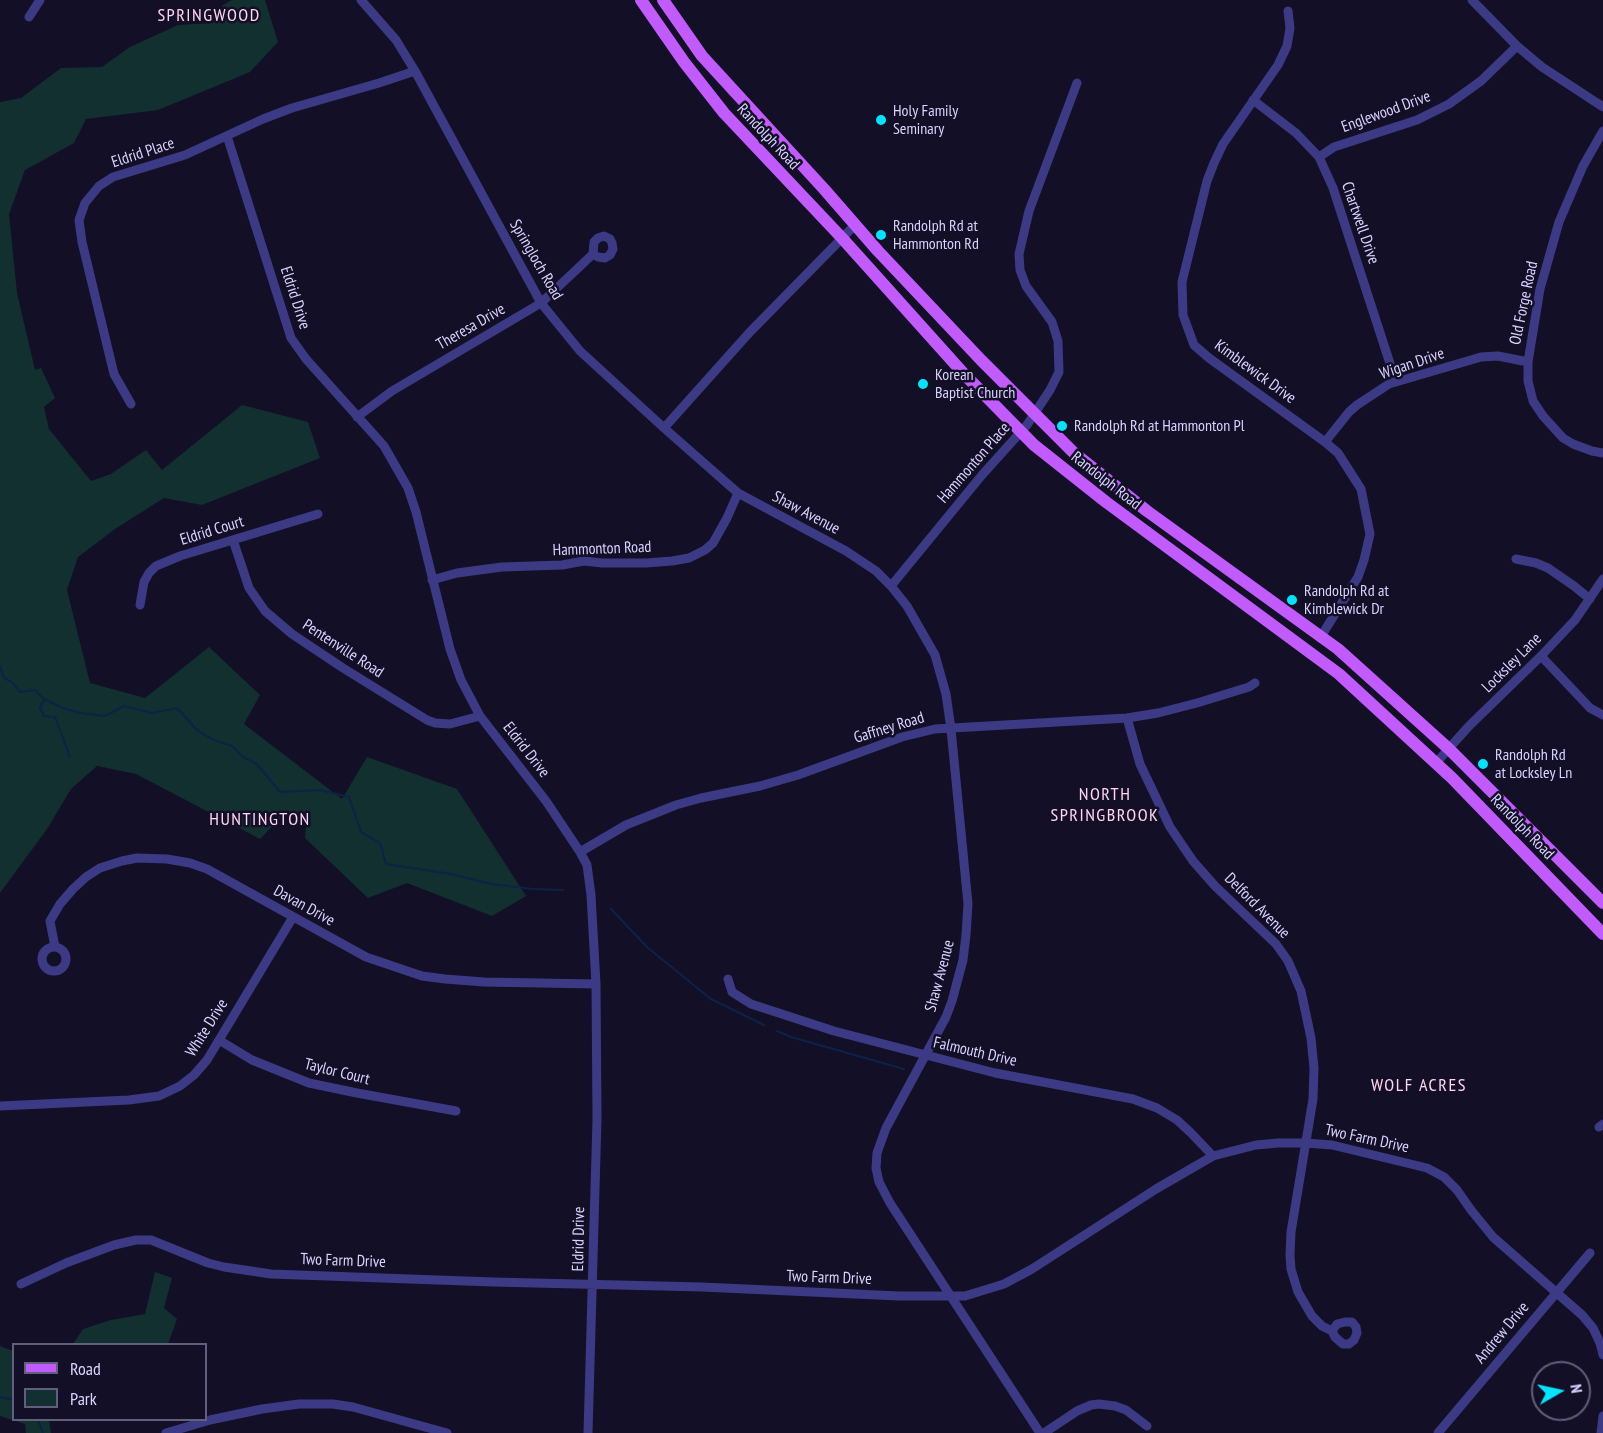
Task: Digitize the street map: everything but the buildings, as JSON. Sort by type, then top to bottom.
[{"type":"main road","name":"Randolph Road","points":[[641,0],[723,113],[842,238],[964,374],[1034,445],[1106,502],[1339,674],[1452,778],[1603,934]]},
{"type":"main road","name":"Randolph Road","points":[[663,0],[702,56],[878,251],[981,360],[1074,453],[1114,486],[1338,649],[1449,749],[1603,903]]},
{"type":"street","points":[[29,17],[40,0]]},
{"type":"street","name":"Springloch Road","points":[[361,0],[396,40],[415,71],[542,303],[580,351],[738,493]]},
{"type":"street","points":[[1472,0],[1517,46],[1542,67],[1603,107]]},
{"type":"street","name":"Kimblewick Drive","points":[[1288,11],[1290,28],[1287,46],[1278,65],[1223,144],[1207,181],[1182,282],[1183,315],[1194,345],[1338,453],[1361,489],[1370,534],[1364,560],[1358,577],[1320,638]]},
{"type":"street","name":"Englewood Drive","points":[[1319,157],[1334,147],[1417,120],[1449,104],[1481,81],[1517,46]]},
{"type":"street","name":"Eldrid Place","points":[[130,405],[114,374],[82,243],[79,220],[85,203],[99,186],[112,177],[185,155],[292,108],[415,71]]},
{"type":"street","name":"Hammonton Place","points":[[891,586],[982,475],[1022,431],[1035,414],[1059,372],[1058,340],[1052,322],[1026,286],[1020,270],[1019,255],[1029,211],[1077,83]]},
{"type":"street","name":"Chartwell Drive","points":[[1253,100],[1296,133],[1319,157],[1333,188],[1396,382]]},
{"type":"street","name":"Old Forge Road","points":[[1603,131],[1583,166],[1559,222],[1540,289],[1527,362],[1528,381],[1533,401],[1543,416],[1563,438],[1573,444],[1603,453]]},
{"type":"street","name":"Eldrid Drive","points":[[227,136],[291,338],[306,359],[384,446],[408,488],[450,649],[461,680],[480,716],[546,801],[587,865],[596,984],[597,1136],[588,1433]]},
{"type":"street","points":[[664,428],[749,333],[856,226]]},
{"type":"street","name":"Theresa Drive","points":[[357,417],[392,390],[542,303],[593,254]]},
{"type":"street","name":"Wigan Drive","points":[[1325,442],[1349,412],[1389,384],[1481,357],[1498,357],[1527,362]]},
{"type":"street","name":"Hammonton Road","points":[[432,580],[457,573],[502,567],[562,565],[584,561],[646,563],[689,558],[713,543],[738,493]]},
{"type":"street","name":"Shaw Avenue","points":[[738,493],[846,551],[876,571],[907,606],[935,655],[946,694],[951,729],[968,904],[966,935],[963,960],[946,1017],[886,1128],[877,1153],[876,1168],[879,1182],[890,1203],[1042,1433]]},
{"type":"street","name":"Eldrid Court","points":[[140,605],[144,582],[156,566],[180,556],[318,514]]},
{"type":"street","name":"Pentenville Road","points":[[233,540],[249,588],[265,611],[292,634],[427,720],[450,724],[480,716]]},
{"type":"street","points":[[1516,560],[1536,563],[1548,568],[1590,599]]},
{"type":"street","name":"Locksley Lane","points":[[1436,764],[1469,726],[1575,620],[1603,579]]},
{"type":"street","points":[[1541,656],[1590,708],[1603,716]]},
{"type":"street","name":"Gaffney Road","points":[[580,852],[626,825],[676,805],[798,775],[902,737],[936,729],[1127,718],[1197,703],[1249,687],[1255,683]]},
{"type":"street","name":"Delford Avenue","points":[[1127,718],[1140,764],[1170,827],[1193,861],[1215,886],[1276,944],[1288,961],[1301,992],[1311,1038],[1314,1068],[1313,1098],[1291,1232],[1291,1269],[1298,1292],[1312,1316],[1322,1326],[1332,1331]]},
{"type":"street","name":"Davan Drive","points":[[55,947],[50,921],[60,904],[86,877],[100,868],[122,861],[137,858],[167,858],[207,869],[366,957],[422,976],[484,982],[596,984]]},
{"type":"street","name":"White Drive","points":[[0,1106],[129,1100],[159,1096],[180,1086],[207,1060],[293,917]]},
{"type":"street","name":"Falmouth Drive","points":[[728,979],[732,992],[751,1004],[834,1031],[995,1073],[1133,1099],[1157,1108],[1177,1120],[1213,1156]]},
{"type":"street","name":"Taylor Court","points":[[219,1040],[252,1060],[309,1083],[456,1111]]},
{"type":"street","name":"Two Farm Drive","points":[[21,1284],[66,1263],[114,1245],[136,1240],[151,1240],[208,1263],[271,1274],[702,1287],[899,1296],[965,1296],[1013,1280],[1156,1189],[1213,1156],[1256,1146],[1306,1143],[1332,1145],[1427,1168],[1444,1177],[1457,1190],[1493,1238],[1582,1315],[1593,1328],[1603,1355]]},
{"type":"street","name":"Andrew Drive","points":[[1438,1433],[1590,1252]]},
{"type":"street","points":[[207,1421],[299,1404],[333,1404],[353,1407],[447,1433]]},
{"type":"street","points":[[1042,1433],[1077,1411],[1099,1404],[1126,1410],[1147,1426]]},
{"type":"street","points":[[1601,1433],[1603,1416]]},
{"type":"street","points":[[166,1433],[207,1421]]},
{"type":"green space","points":[[232,0],[265,0],[278,42],[250,72],[158,110],[86,119],[74,143],[25,170],[9,214],[17,293],[35,370],[41,368],[55,398],[44,407],[49,429],[91,481],[111,474],[146,450],[162,470],[242,405],[308,422],[320,458],[202,505],[164,498],[115,529],[78,557],[67,590],[90,683],[145,698],[209,647],[260,695],[244,724],[342,799],[367,757],[457,789],[526,896],[492,916],[407,883],[368,898],[305,838],[306,825],[286,812],[260,839],[136,774],[97,766],[71,789],[47,829],[0,893],[0,102],[21,98],[61,68],[102,67],[130,47],[178,25],[213,23],[223,5]]},
{"type":"green space","points":[[155,1272],[172,1278],[164,1308],[177,1319],[168,1343],[74,1343],[83,1329],[111,1320],[145,1314]]},
{"type":"green space","points":[[0,1346],[12,1351],[12,1420],[0,1416]]},
{"type":"green space","points":[[16,1421],[49,1421],[51,1433],[26,1433],[25,1424]]},
{"type":"waterway","points":[[0,666],[4,678],[13,683],[20,692],[35,690],[44,699],[40,708],[44,716],[55,717],[70,757]]},
{"type":"waterway","points":[[44,699],[80,713],[105,716],[124,706],[152,713],[177,708],[198,731],[232,746],[243,757],[257,764],[280,792],[320,790],[349,797],[361,832],[380,843],[386,864],[451,874],[491,884],[563,890]]},
{"type":"waterway","points":[[611,909],[648,948],[711,999],[764,1025]]},
{"type":"waterway","points":[[777,1031],[904,1069]]},
{"type":"waterway","points":[[0,1397],[12,1400]]},
{"type":"waterway","points":[[38,1421],[43,1433]]},
{"type":"place","name":"Holy Family Seminary","points":[[881,120]]},
{"type":"place","name":"Randolph Rd at Hammonton Rd","points":[[881,235]]},
{"type":"place","name":"Korean Baptist Church","points":[[923,384]]},
{"type":"place","name":"Randolph Rd at Hammonton Pl","points":[[1062,426]]},
{"type":"place","name":"Randolph Rd at Kimblewick Dr","points":[[1292,600]]},
{"type":"place","name":"Randolph Rd at Locksley Ln","points":[[1483,764]]},
{"type":"district","name":"SPRINGWOOD","points":[[209,16]]},
{"type":"district","name":"NORTH SPRINGBROOK","points":[[1105,805]]},
{"type":"district","name":"HUNTINGTON","points":[[260,820]]},
{"type":"district","name":"WOLF ACRES","points":[[1419,1086]]}]
